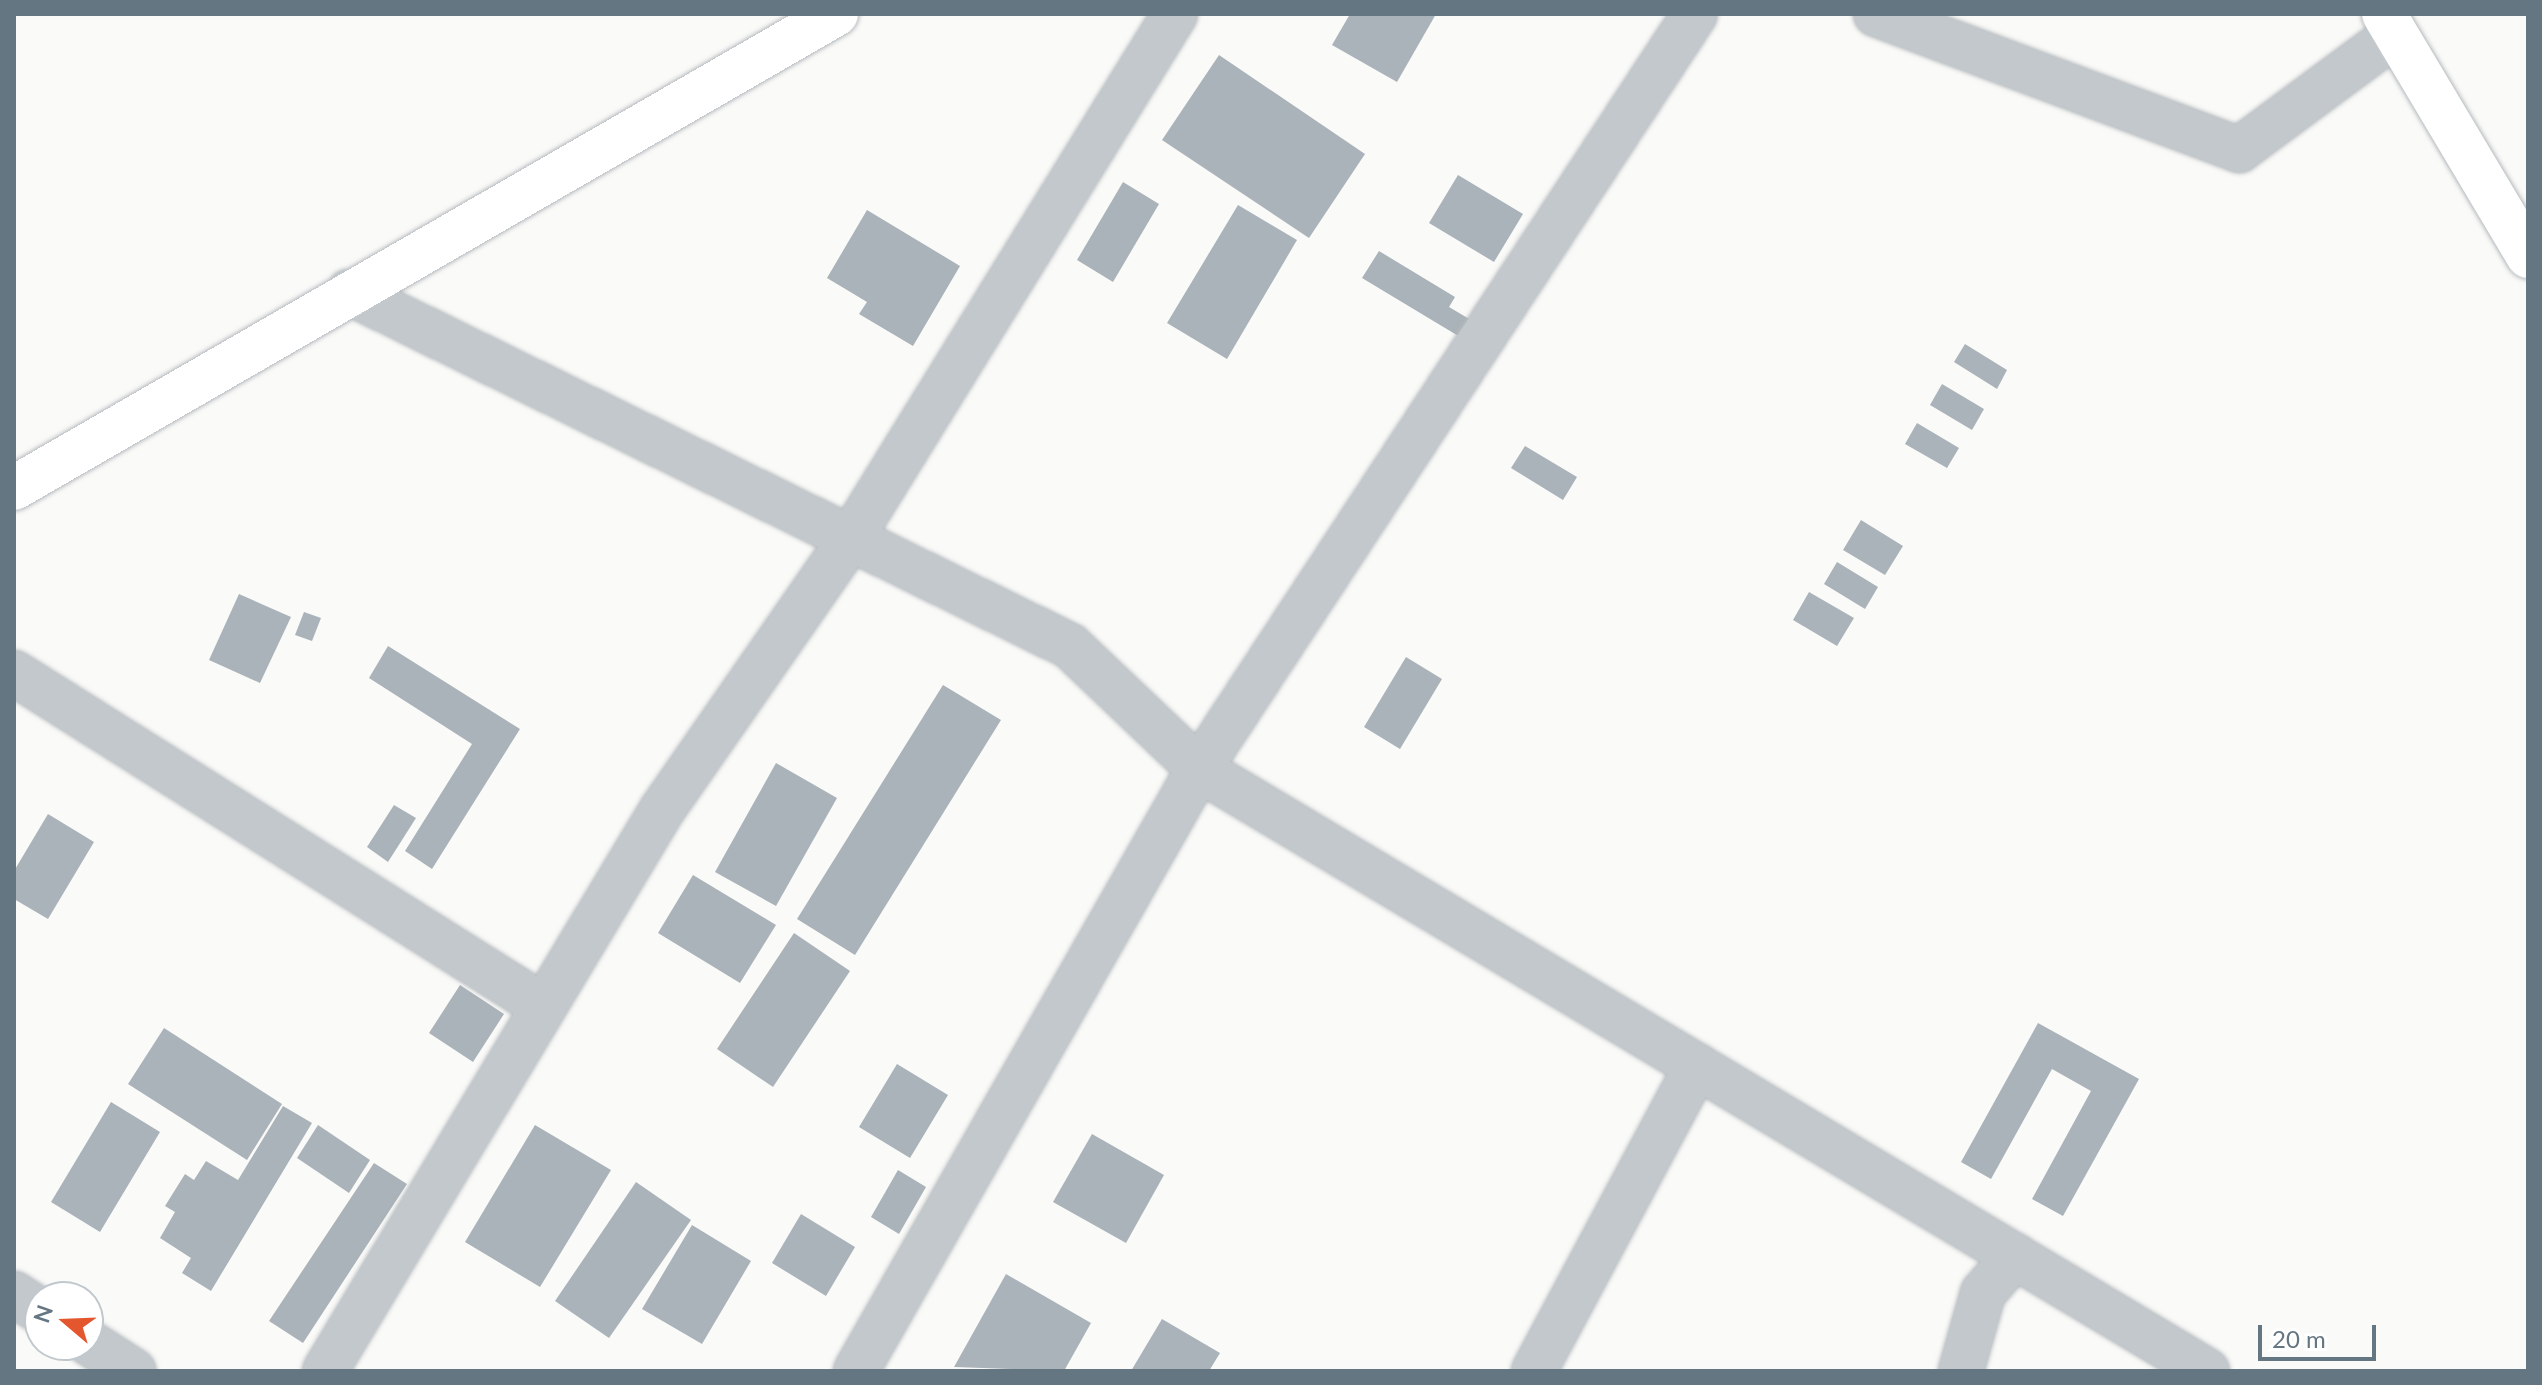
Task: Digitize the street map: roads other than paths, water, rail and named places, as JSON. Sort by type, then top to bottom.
[{"type":"main road","points":[[14,488],[349,292],[836,14]]},
{"type":"main road","points":[[2390,24],[2528,256]]},
{"type":"street","points":[[325,1371],[541,1005],[662,810],[851,538],[1175,14]]},
{"type":"street","points":[[856,1371],[1199,769],[1695,14]]},
{"type":"street","points":[[1876,14],[2239,150],[2390,24]]},
{"type":"street","points":[[349,292],[1070,646],[1199,769],[2207,1371]]},
{"type":"street","points":[[14,673],[541,1005]]},
{"type":"street","points":[[1534,1371],[1697,1066]]},
{"type":"street","points":[[1961,1371],[1983,1293],[2015,1256]]},
{"type":"street","points":[[104,1352],[133,1371]]}]
